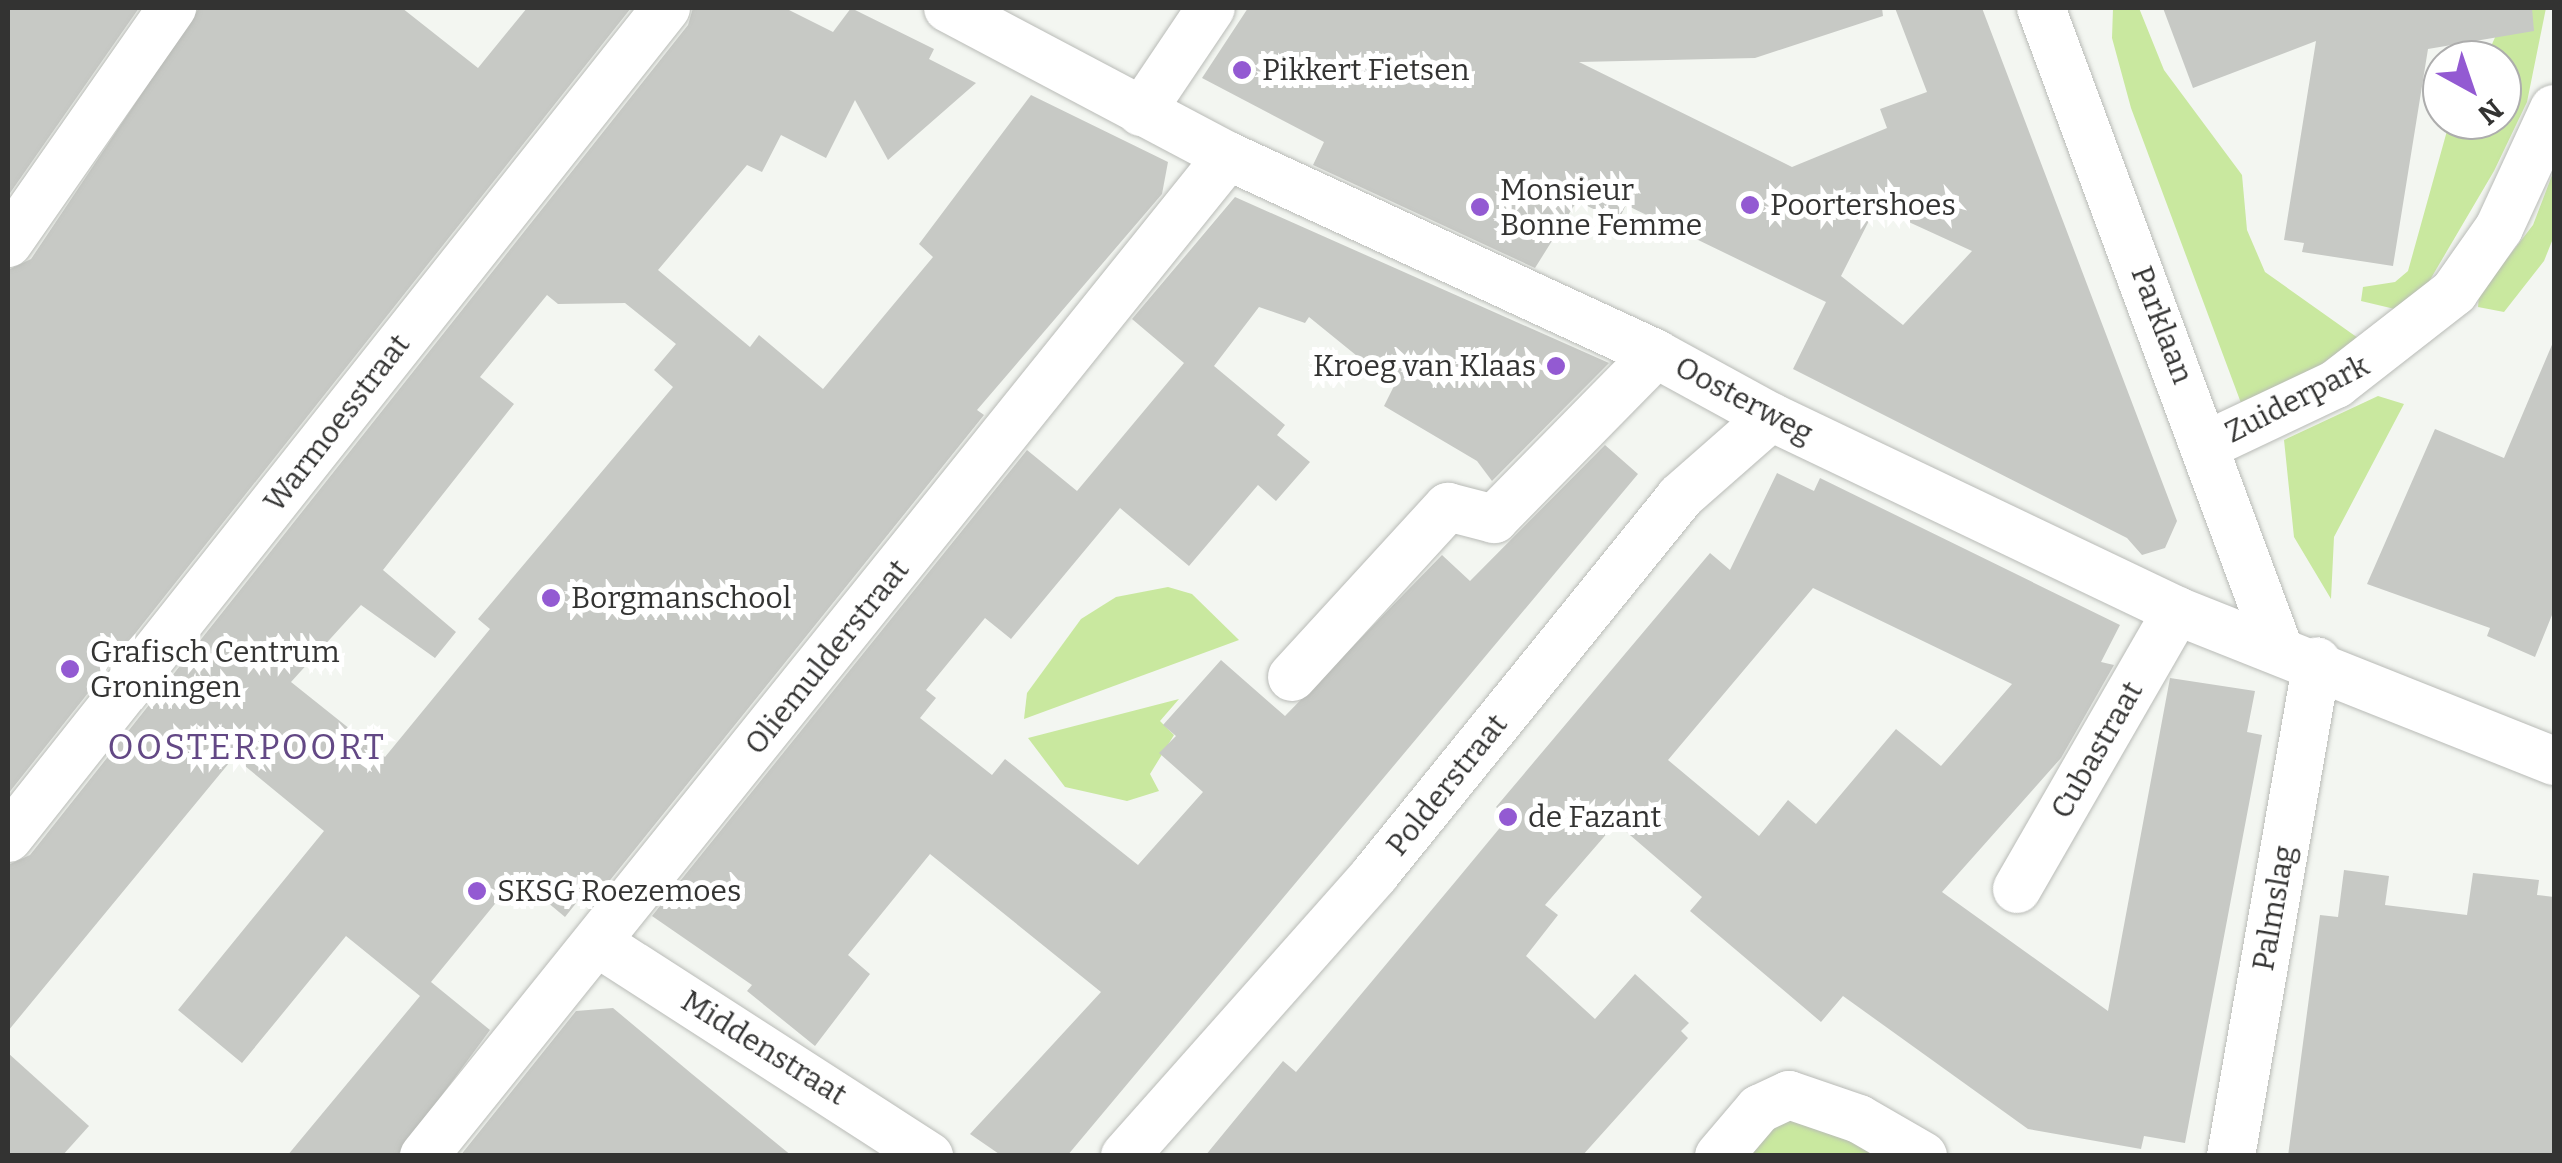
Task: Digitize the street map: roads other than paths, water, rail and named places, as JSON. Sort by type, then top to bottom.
[{"type":"street","points":[[8,243],[172,8]]},
{"type":"street","name":"Warmoesstraat","points":[[8,838],[666,8]]},
{"type":"street","name":"Oosterweg","points":[[948,8],[1228,156],[1656,354],[1771,417],[2177,610],[2297,653],[2554,760]]},
{"type":"street","points":[[1141,112],[1212,8]]},
{"type":"street","name":"Parklaan","points":[[2041,8],[2207,444],[2297,653]]},
{"type":"street","name":"Zuiderpark","points":[[2207,444],[2336,384],[2454,292],[2499,228],[2554,108]]},
{"type":"street","name":"Oliemulderstraat","points":[[424,1156],[1228,156]]},
{"type":"street","points":[[1292,677],[1448,508],[1494,519],[1656,354]]},
{"type":"street","name":"Polderstraat","points":[[1125,1156],[1375,874],[1680,497],[1771,417]]},
{"type":"street","name":"Cubastraat","points":[[2017,890],[2177,610]]},
{"type":"street","name":"Palmslag","points":[[2230,1156],[2297,653]]},
{"type":"street","name":"Middenstraat","points":[[598,944],[929,1156]]},
{"type":"street","points":[[1719,1156],[1759,1108],[1789,1095],[1859,1118],[1923,1156]]},
{"type":"place","name":"Pikkert Fietsen","points":[[1242,70]]},
{"type":"place","name":"Poortershoes","points":[[1750,205]]},
{"type":"place","name":"Monsieur Bonne Femme","points":[[1480,207]]},
{"type":"place","name":"Kroeg van Klaas","points":[[1556,366]]},
{"type":"place","name":"Borgmanschool","points":[[551,598]]},
{"type":"place","name":"Grafisch Centrum Groningen","points":[[70,669]]},
{"type":"place","name":"de Fazant","points":[[1508,817]]},
{"type":"place","name":"SKSG Roezemoes","points":[[477,891]]},
{"type":"district","name":"OOSTERPOORT","points":[[247,747]]}]
